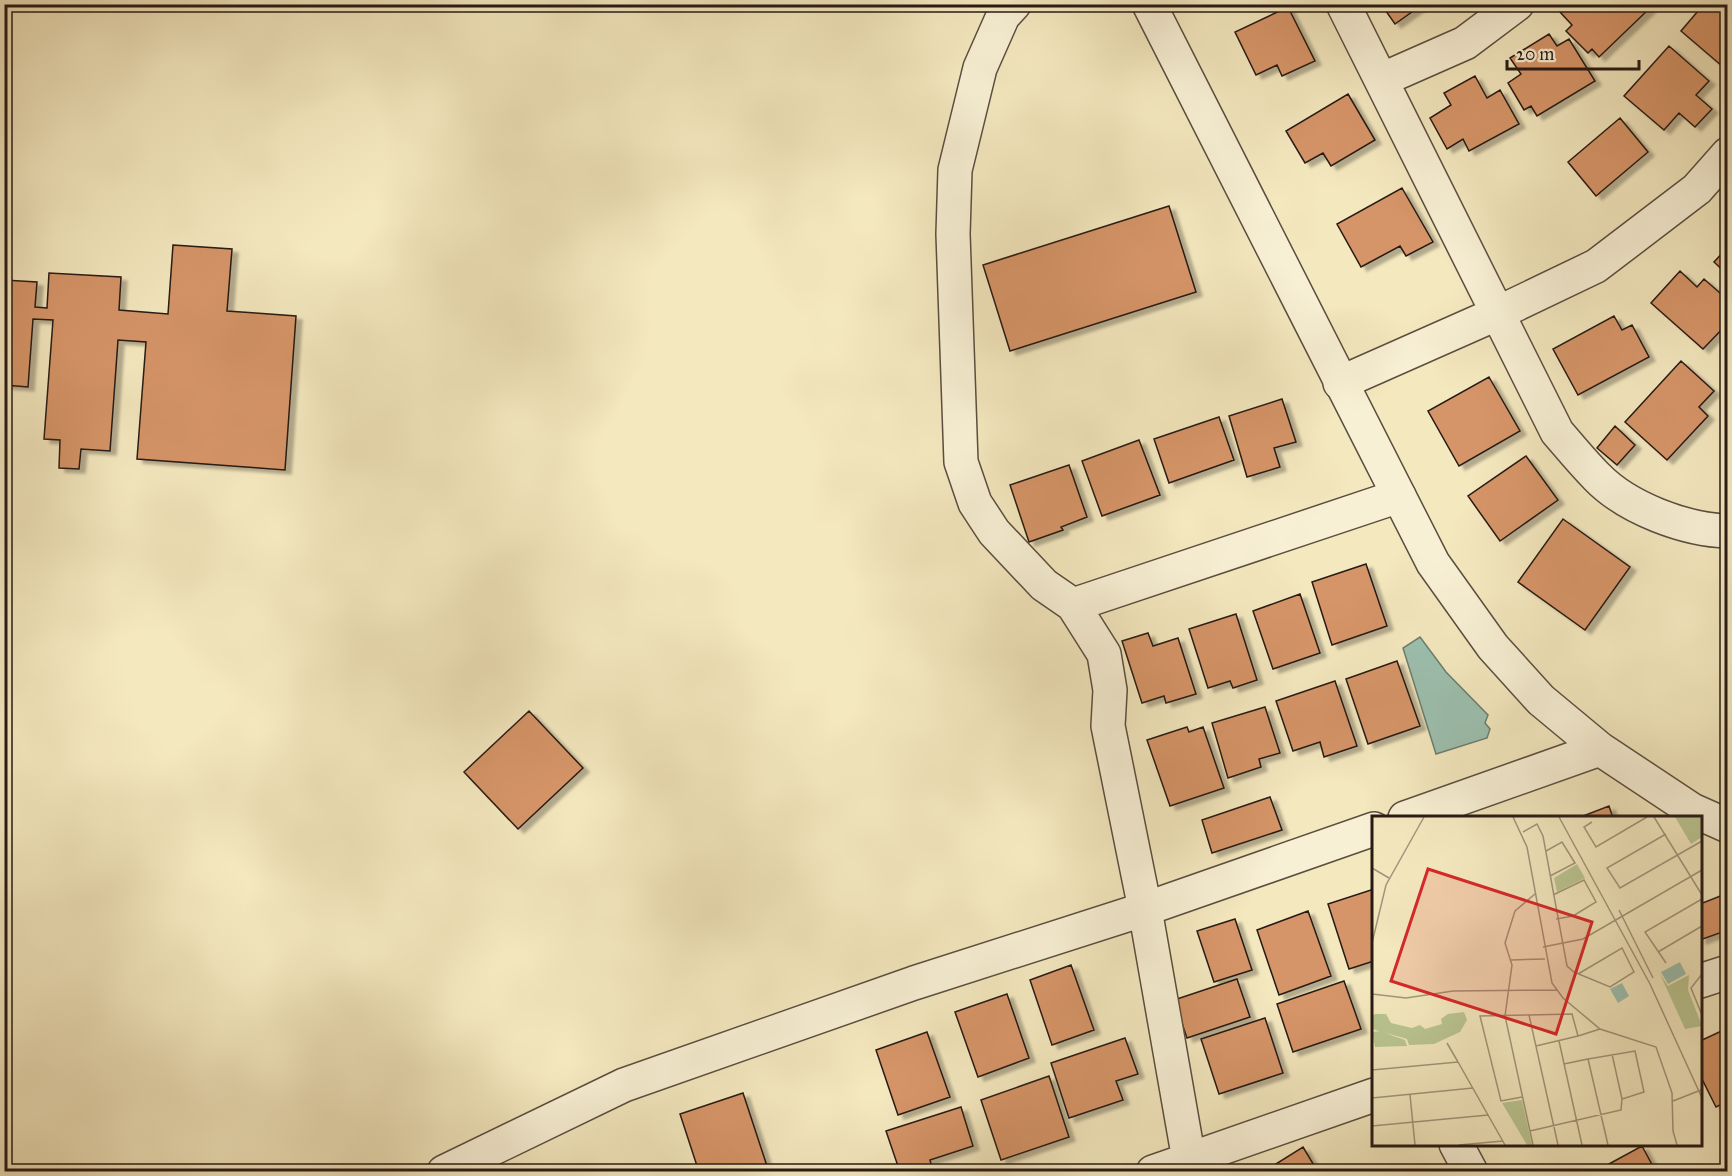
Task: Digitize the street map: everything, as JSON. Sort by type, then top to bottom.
[{"type":"street","points":[[1014,4],[1004,16],[980,68],[955,170],[954,245],[961,462],[975,503],[994,532],[1044,585],[1073,605],[1104,654],[1110,690],[1107,726],[1145,909],[1192,1166]]},
{"type":"street","points":[[1149,4],[1432,563],[1493,647],[1541,700],[1600,749],[1692,810],[1728,826]]},
{"type":"street","points":[[1343,4],[1557,432],[1598,479],[1653,514],[1712,531],[1728,531]]},
{"type":"street","points":[[1381,80],[1465,43],[1517,4]]},
{"type":"street","points":[[1340,383],[1496,314],[1596,266],[1697,189],[1728,154]]},
{"type":"street","points":[[1073,605],[1399,496]]},
{"type":"street","points":[[1411,816],[1600,749]]},
{"type":"street","points":[[444,1172],[624,1084],[914,982],[1145,909],[1372,830]]},
{"type":"street","points":[[1702,981],[1728,972]]},
{"type":"street","points":[[1153,1172],[1192,1166],[1372,1096]]},
{"type":"street","points":[[1457,1146],[1471,1172]]},
{"type":"shaded area","points":[[1420,637],[1446,672],[1488,715],[1485,723],[1490,729],[1487,738],[1436,754],[1403,648]]},
{"type":"building","points":[[1381,4],[1423,4],[1395,24]]},
{"type":"building","points":[[1565,4],[1647,4],[1650,8],[1599,57],[1592,49],[1588,53],[1566,31],[1572,25],[1559,11]]},
{"type":"building","points":[[1704,4],[1728,4],[1728,60],[1722,66],[1681,31]]},
{"type":"building","points":[[1288,7],[1315,61],[1282,76],[1277,65],[1256,75],[1235,32]]},
{"type":"building","points":[[1549,34],[1557,46],[1569,39],[1595,81],[1537,116],[1531,106],[1524,110],[1508,83],[1521,74],[1510,58]]},
{"type":"building","points":[[1669,46],[1709,81],[1696,95],[1712,109],[1695,127],[1679,113],[1664,130],[1624,96]]},
{"type":"building","points":[[1475,76],[1487,98],[1500,90],[1519,124],[1469,151],[1463,139],[1447,149],[1430,118],[1451,105],[1444,93]]},
{"type":"building","points":[[1348,94],[1375,140],[1331,166],[1323,153],[1305,163],[1286,131]]},
{"type":"building","points":[[1620,118],[1648,152],[1596,196],[1568,162]]},
{"type":"building","points":[[1402,188],[1433,242],[1406,256],[1400,246],[1361,267],[1337,224]]},
{"type":"building","points":[[1169,206],[1196,292],[1010,351],[983,265]]},
{"type":"building","points":[[173,245],[232,249],[227,311],[296,316],[285,470],[137,459],[146,342],[118,340],[110,451],[81,449],[79,469],[59,468],[60,440],[44,439],[53,320],[33,319],[28,387],[4,385],[4,280],[37,282],[35,307],[47,308],[49,273],[121,277],[119,310],[168,314]]},
{"type":"building","points":[[1728,247],[1728,275],[1714,262]]},
{"type":"building","points":[[1680,271],[1697,287],[1704,279],[1728,300],[1728,323],[1703,349],[1651,303]]},
{"type":"building","points":[[1614,316],[1622,330],[1632,325],[1649,357],[1578,395],[1553,349]]},
{"type":"building","points":[[1681,361],[1714,391],[1699,407],[1708,416],[1667,460],[1625,422]]},
{"type":"building","points":[[1489,377],[1520,431],[1459,466],[1428,411]]},
{"type":"building","points":[[1282,399],[1296,442],[1274,448],[1280,467],[1247,477],[1229,416]]},
{"type":"building","points":[[1219,417],[1234,460],[1169,483],[1154,439]]},
{"type":"building","points":[[1615,426],[1635,445],[1617,465],[1597,448]]},
{"type":"building","points":[[1139,440],[1160,495],[1102,516],[1082,461]]},
{"type":"building","points":[[1526,456],[1558,500],[1500,541],[1468,496]]},
{"type":"building","points":[[1069,465],[1087,517],[1061,527],[1063,530],[1029,542],[1010,485]]},
{"type":"building","points":[[1563,519],[1630,567],[1585,630],[1518,582]]},
{"type":"building","points":[[1366,564],[1387,626],[1332,645],[1312,582]]},
{"type":"building","points":[[1300,594],[1320,653],[1273,669],[1253,611]]},
{"type":"building","points":[[1236,614],[1257,680],[1233,688],[1230,681],[1208,688],[1189,629]]},
{"type":"building","points":[[1148,633],[1153,646],[1178,638],[1196,694],[1166,703],[1164,696],[1142,703],[1122,641]]},
{"type":"building","points":[[1397,661],[1420,726],[1368,744],[1346,679]]},
{"type":"building","points":[[1335,681],[1357,746],[1324,757],[1320,742],[1293,751],[1276,701]]},
{"type":"building","points":[[1265,707],[1280,753],[1259,759],[1261,767],[1228,778],[1212,723]]},
{"type":"building","points":[[529,711],[583,768],[518,829],[464,772]]},
{"type":"building","points":[[1187,727],[1189,732],[1203,727],[1224,788],[1170,806],[1147,740]]},
{"type":"building","points":[[1270,797],[1282,830],[1212,853],[1202,820]]},
{"type":"building","points":[[1609,806],[1612,816],[1583,816]]},
{"type":"building","points":[[1372,890],[1372,962],[1349,969],[1328,904]]},
{"type":"building","points":[[1723,895],[1728,907],[1728,930],[1702,939],[1702,903]]},
{"type":"building","points":[[1308,911],[1331,976],[1279,995],[1257,930]]},
{"type":"building","points":[[1235,919],[1252,970],[1214,982],[1197,931]]},
{"type":"building","points":[[1071,965],[1094,1030],[1052,1045],[1030,980]]},
{"type":"building","points":[[1237,979],[1250,1017],[1187,1038],[1174,1000]]},
{"type":"building","points":[[1344,981],[1361,1029],[1293,1052],[1277,1004]]},
{"type":"building","points":[[1007,994],[1029,1058],[978,1077],[955,1012]]},
{"type":"building","points":[[1265,1018],[1283,1073],[1219,1094],[1201,1039]]},
{"type":"building","points":[[1728,1028],[1728,1101],[1716,1107],[1702,1079],[1702,1040]]},
{"type":"building","points":[[927,1032],[950,1097],[898,1115],[876,1050]]},
{"type":"building","points":[[1125,1038],[1138,1074],[1116,1081],[1123,1100],[1069,1118],[1051,1063]]},
{"type":"building","points":[[1049,1076],[1069,1137],[1001,1160],[981,1100]]},
{"type":"building","points":[[743,1093],[769,1172],[699,1172],[680,1114]]},
{"type":"building","points":[[961,1107],[973,1146],[930,1160],[933,1172],[900,1172],[886,1131]]},
{"type":"building","points":[[1642,1146],[1656,1172],[1596,1171]]},
{"type":"building","points":[[1303,1147],[1318,1172],[1263,1172]]}]
